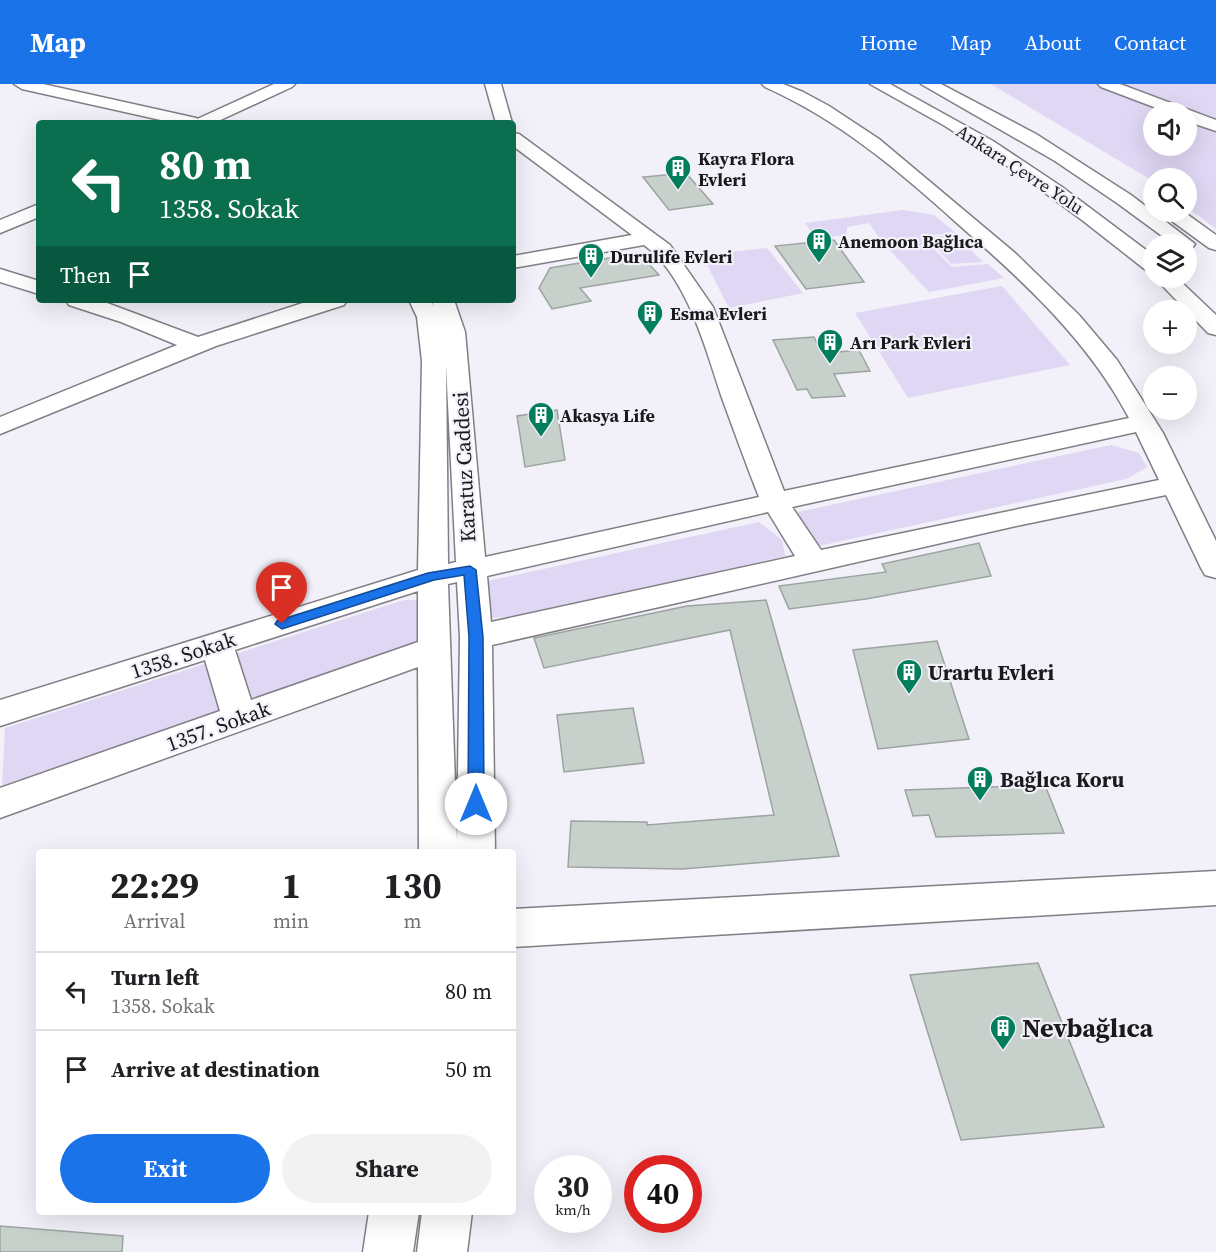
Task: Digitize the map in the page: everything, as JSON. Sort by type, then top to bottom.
[{"type":"main road","points":[[22,84],[183,120]]},
{"type":"main road","points":[[493,84],[503,120]]},
{"type":"main road","points":[[770,84],[814,104],[899,162],[1036,282],[1088,338],[1125,390],[1175,485],[1194,529],[1216,568]]},
{"type":"main road","name":"Ankara Çevre Yolu","points":[[929,84],[1007,123],[1078,166],[1171,234]]},
{"type":"main road","points":[[965,84],[1058,136],[1143,192]]},
{"type":"main road","points":[[1106,84],[1154,102]]},
{"type":"main road","points":[[209,120],[295,86]]},
{"type":"main road","points":[[235,120],[295,86]]},
{"type":"main road","name":"Ankara Çevre Yolu","points":[[869,87],[962,130],[1046,183],[1143,258]]},
{"type":"main road","points":[[1197,119],[1216,126]]},
{"type":"main road","points":[[516,140],[663,249],[702,307],[753,449],[775,502],[814,562]]},
{"type":"main road","points":[[0,209],[36,193]]},
{"type":"main road","points":[[0,227],[36,211]]},
{"type":"main road","points":[[1182,222],[1212,254]]},
{"type":"main road","points":[[516,261],[649,238]]},
{"type":"main road","name":"Ankara Çevre Yolu","points":[[1197,249],[1212,254]]},
{"type":"main road","points":[[0,275],[36,287]]},
{"type":"main road","points":[[1175,288],[1216,328]]},
{"type":"main road","points":[[86,303],[129,317],[195,344]]},
{"type":"main road","points":[[0,426],[195,344],[326,303]]},
{"type":"main road","name":"Karatuz Caddesi","points":[[421,303],[428,317],[434,361],[433,576],[438,849]]},
{"type":"main road","name":"Karatuz Caddesi","points":[[444,303],[454,332],[458,367],[476,637],[476,849]]},
{"type":"main road","name":"1358. Sokak","points":[[0,713],[433,576],[470,570],[1143,423]]},
{"type":"main road","points":[[476,637],[1175,485]]},
{"type":"main road","points":[[218,644],[239,718]]},
{"type":"main road","name":"1357. Sokak","points":[[0,803],[435,648]]},
{"type":"main road","points":[[516,928],[1216,888]]},
{"type":"main road","points":[[388,1252],[394,1215]]},
{"type":"main road","points":[[442,1252],[447,1215]]},
{"type":"shaded area","points":[[991,84],[1216,84],[1216,229],[1197,215],[1197,168],[1143,168],[1143,175]]},
{"type":"shaded area","points":[[903,210],[934,215],[956,233],[921,236],[952,267],[988,264],[1004,278],[929,292],[883,243],[869,223],[847,227],[847,235],[816,238],[805,223]]},
{"type":"shaded area","points":[[956,235],[983,262],[951,264],[927,237]]},
{"type":"shaded area","points":[[767,248],[803,293],[729,308],[702,255]]},
{"type":"shaded area","points":[[1002,286],[1070,365],[908,398],[855,313]]},
{"type":"shaded area","points":[[1111,445],[1139,453],[1147,467],[1126,479],[814,547],[798,528],[798,512]]},
{"type":"shaded area","points":[[759,522],[782,540],[785,556],[529,615],[491,618],[488,581]]},
{"type":"shaded area","points":[[404,600],[424,600],[426,638],[410,650],[2,787],[5,728]]},
{"type":"building","name":"Kayra Flora Evleri","points":[[686,173],[713,204],[669,210],[643,177]]},
{"type":"building","name":"Anemoon Bağlıca","points":[[834,240],[864,282],[806,289],[775,246]]},
{"type":"building","name":"Durulife Evleri","points":[[639,253],[659,275],[580,288],[591,301],[552,309],[539,288],[550,268]]},
{"type":"building","name":"Arı Park Evleri","points":[[814,337],[817,343],[828,343],[838,352],[859,350],[870,371],[834,374],[845,396],[812,398],[807,389],[797,390],[773,340]]},
{"type":"building","name":"Akasya Life","points":[[557,410],[565,460],[525,467],[517,416]]},
{"type":"building","points":[[979,543],[991,576],[866,599],[789,609],[779,586],[886,572],[882,564]]},
{"type":"building","points":[[766,600],[839,856],[683,869],[568,867],[571,821],[647,822],[647,825],[774,815],[730,630],[544,668],[534,638],[687,606]]},
{"type":"building","name":"Urartu Evleri","points":[[937,641],[969,739],[878,749],[853,650]]},
{"type":"building","points":[[633,708],[644,763],[564,772],[557,715]]},
{"type":"building","name":"Bağlıca Koru","points":[[1045,785],[1064,833],[936,837],[929,815],[913,816],[905,790]]},
{"type":"building","name":"Nevbağlıca","points":[[1038,963],[1104,1127],[961,1140],[910,975]]},
{"type":"building","points":[[0,1226],[123,1236],[122,1252],[0,1252]]},
{"type":"place","name":"Kayra Flora Evleri","points":[[678,191]]},
{"type":"place","name":"Anemoon Bağlıca","points":[[819,264]]},
{"type":"place","name":"Durulife Evleri","points":[[591,279]]},
{"type":"place","name":"Esma Evleri","points":[[650,336]]},
{"type":"place","name":"Arı Park Evleri","points":[[830,365]]},
{"type":"place","name":"Akasya Life","points":[[541,438]]},
{"type":"place","name":"Urartu Evleri","points":[[909,695]]},
{"type":"place","name":"Bağlıca Koru","points":[[980,802]]},
{"type":"place","name":"Nevbağlıca","points":[[1003,1051]]},
{"type":"route","points":[[282,624],[433,576],[470,570],[476,637],[476,804]]}]
